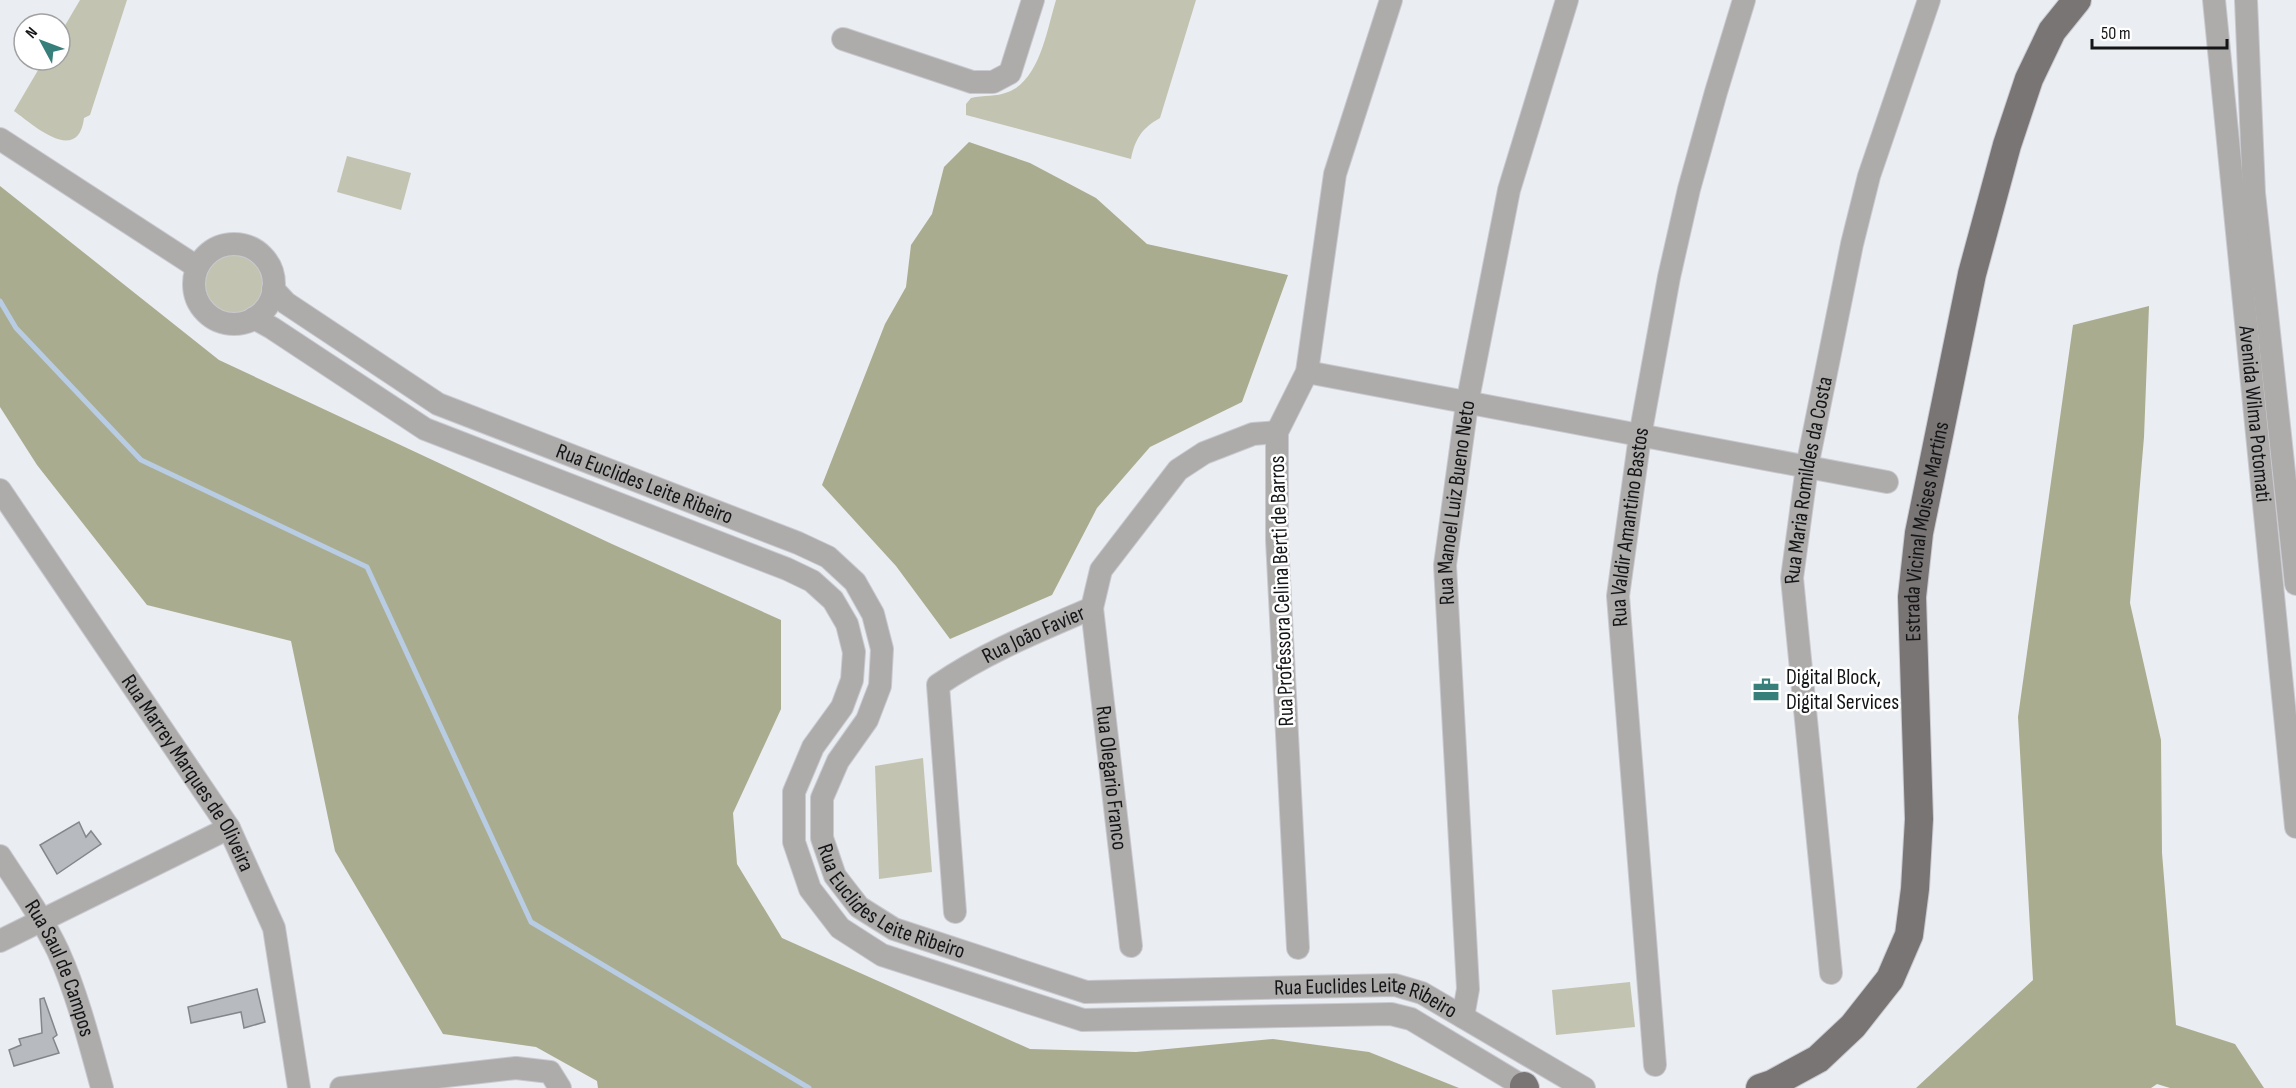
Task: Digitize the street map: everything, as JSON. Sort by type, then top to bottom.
[{"type":"main road","points":[[2052,31],[2056,0]]},
{"type":"main road","points":[[2052,31],[2077,0]]},
{"type":"main road","name":"Estrada Vicinal Moises Martins","points":[[1760,1088],[1818,1059],[1853,1026],[1890,979],[1909,935],[1916,889],[1919,819],[1912,597],[1919,533],[1972,274],[2007,145],[2028,80],[2052,31]]},
{"type":"street","points":[[843,39],[972,82],[993,82],[1010,73],[1033,0]]},
{"type":"street","name":"Rua Professora Celina Berti de Barros","points":[[1298,948],[1276,540],[1277,432],[1307,372],[1335,174],[1391,0]]},
{"type":"street","name":"Rua Manoel Luiz Bueno Neto","points":[[1463,1017],[1468,989],[1445,565],[1467,404],[1509,190],[1567,0]]},
{"type":"street","name":"Rua Valdir Amantino Bastos","points":[[1655,1065],[1618,596],[1640,436],[1670,277],[1689,189],[1744,0]]},
{"type":"street","name":"Rua Maria Romildes da Costa","points":[[1831,973],[1792,578],[1807,467],[1852,244],[1869,176],[1929,0]]},
{"type":"street","name":"Avenida Wilma Potomati","points":[[2214,0],[2296,827]]},
{"type":"street","name":"Avenida Wilma Potomati","points":[[2246,0],[2254,193],[2296,584]]},
{"type":"street","points":[[0,139],[197,267]]},
{"type":"street","points":[[235,243],[251,247],[262,255],[271,267],[273,289],[265,309],[254,318],[240,324],[225,323],[212,318],[201,308],[195,295],[193,280],[197,267],[207,254],[220,246],[235,243]]},
{"type":"street","name":"Rua Euclides Leite Ribeiro","points":[[273,289],[286,303],[438,404],[798,543],[828,557],[855,582],[873,614],[882,649],[880,686],[867,720],[838,761],[822,798],[822,838],[835,876],[859,907],[894,929],[1086,992],[1395,985],[1422,993],[1584,1088]]},
{"type":"street","name":"Rua Euclides Leite Ribeiro","points":[[254,318],[425,429],[787,568],[812,581],[833,600],[847,624],[854,652],[852,680],[842,707],[813,747],[794,792],[794,842],[810,889],[840,928],[882,955],[1083,1020],[1391,1014],[1411,1019],[1525,1087]]},
{"type":"street","points":[[1307,372],[1887,482]]},
{"type":"street","name":"Rua João Favier","points":[[955,912],[938,685],[958,671],[1013,642],[1092,609],[1101,570],[1178,470],[1204,453],[1253,434],[1277,432]]},
{"type":"street","name":"Rua Marrey Marques de Oliveira","points":[[0,490],[229,828],[274,928],[299,1088]]},
{"type":"street","name":"Rua Olegario Franco","points":[[1092,609],[1131,946]]},
{"type":"street","points":[[0,941],[229,828]]},
{"type":"street","name":"Rua Saul de Campos","points":[[0,856],[42,920],[59,953],[88,1036],[102,1088]]},
{"type":"street","points":[[1117,991],[1118,1019]]},
{"type":"street","points":[[1430,1030],[1432,1016],[1443,1006]]},
{"type":"street","points":[[1469,1054],[1481,1044],[1484,1030]]},
{"type":"street","points":[[341,1088],[516,1068],[555,1080]]},
{"type":"green space","points":[[80,0],[127,0],[90,115],[84,118],[80,132],[73,139],[64,140],[42,132],[14,111],[37,72],[72,72],[72,14]]},
{"type":"green space","points":[[1056,0],[1196,0],[1160,118],[1140,135],[1131,159],[966,115],[966,104],[971,98],[1008,92],[1028,77],[1041,52]]},
{"type":"green space","points":[[969,142],[1030,163],[1096,198],[1147,244],[1288,275],[1242,402],[1150,447],[1097,508],[1052,595],[950,639],[896,566],[822,485],[885,324],[906,287],[911,245],[932,214],[944,167]]},
{"type":"green space","points":[[347,156],[411,173],[401,210],[337,192]]},
{"type":"green space","points":[[0,186],[219,360],[612,544],[781,620],[781,709],[733,813],[737,864],[782,938],[1030,1049],[1136,1052],[1273,1039],[1369,1052],[1459,1088],[598,1088],[597,1081],[536,1047],[443,1034],[335,851],[291,641],[147,605],[37,465],[0,407]]},
{"type":"green space","points":[[233,251],[246,253],[261,266],[266,284],[264,297],[251,312],[233,317],[220,315],[205,302],[200,284],[202,271],[215,256]]},
{"type":"green space","points":[[2149,306],[2144,437],[2130,603],[2161,740],[2162,853],[2176,1025],[2235,1044],[2264,1088],[2170,1088],[2157,1084],[2151,1088],[1916,1088],[2033,980],[2018,717],[2073,325]]},
{"type":"green space","points":[[923,758],[932,872],[879,879],[875,766]]},
{"type":"green space","points":[[1630,982],[1635,1027],[1556,1035],[1552,990]]},
{"type":"building","points":[[79,822],[86,837],[91,831],[101,844],[57,874],[40,845]]},
{"type":"building","points":[[257,989],[265,1022],[244,1028],[241,1012],[191,1023],[188,1007]]},
{"type":"building","points":[[44,998],[57,1035],[53,1038],[59,1053],[14,1066],[9,1050],[21,1045],[19,1039],[42,1033],[40,999]]},
{"type":"waterway","points":[[0,301],[16,328],[141,460],[367,567],[531,922],[809,1088]]},
{"type":"place","name":"Digital Block, Digital Services","points":[[1766,690]]}]
